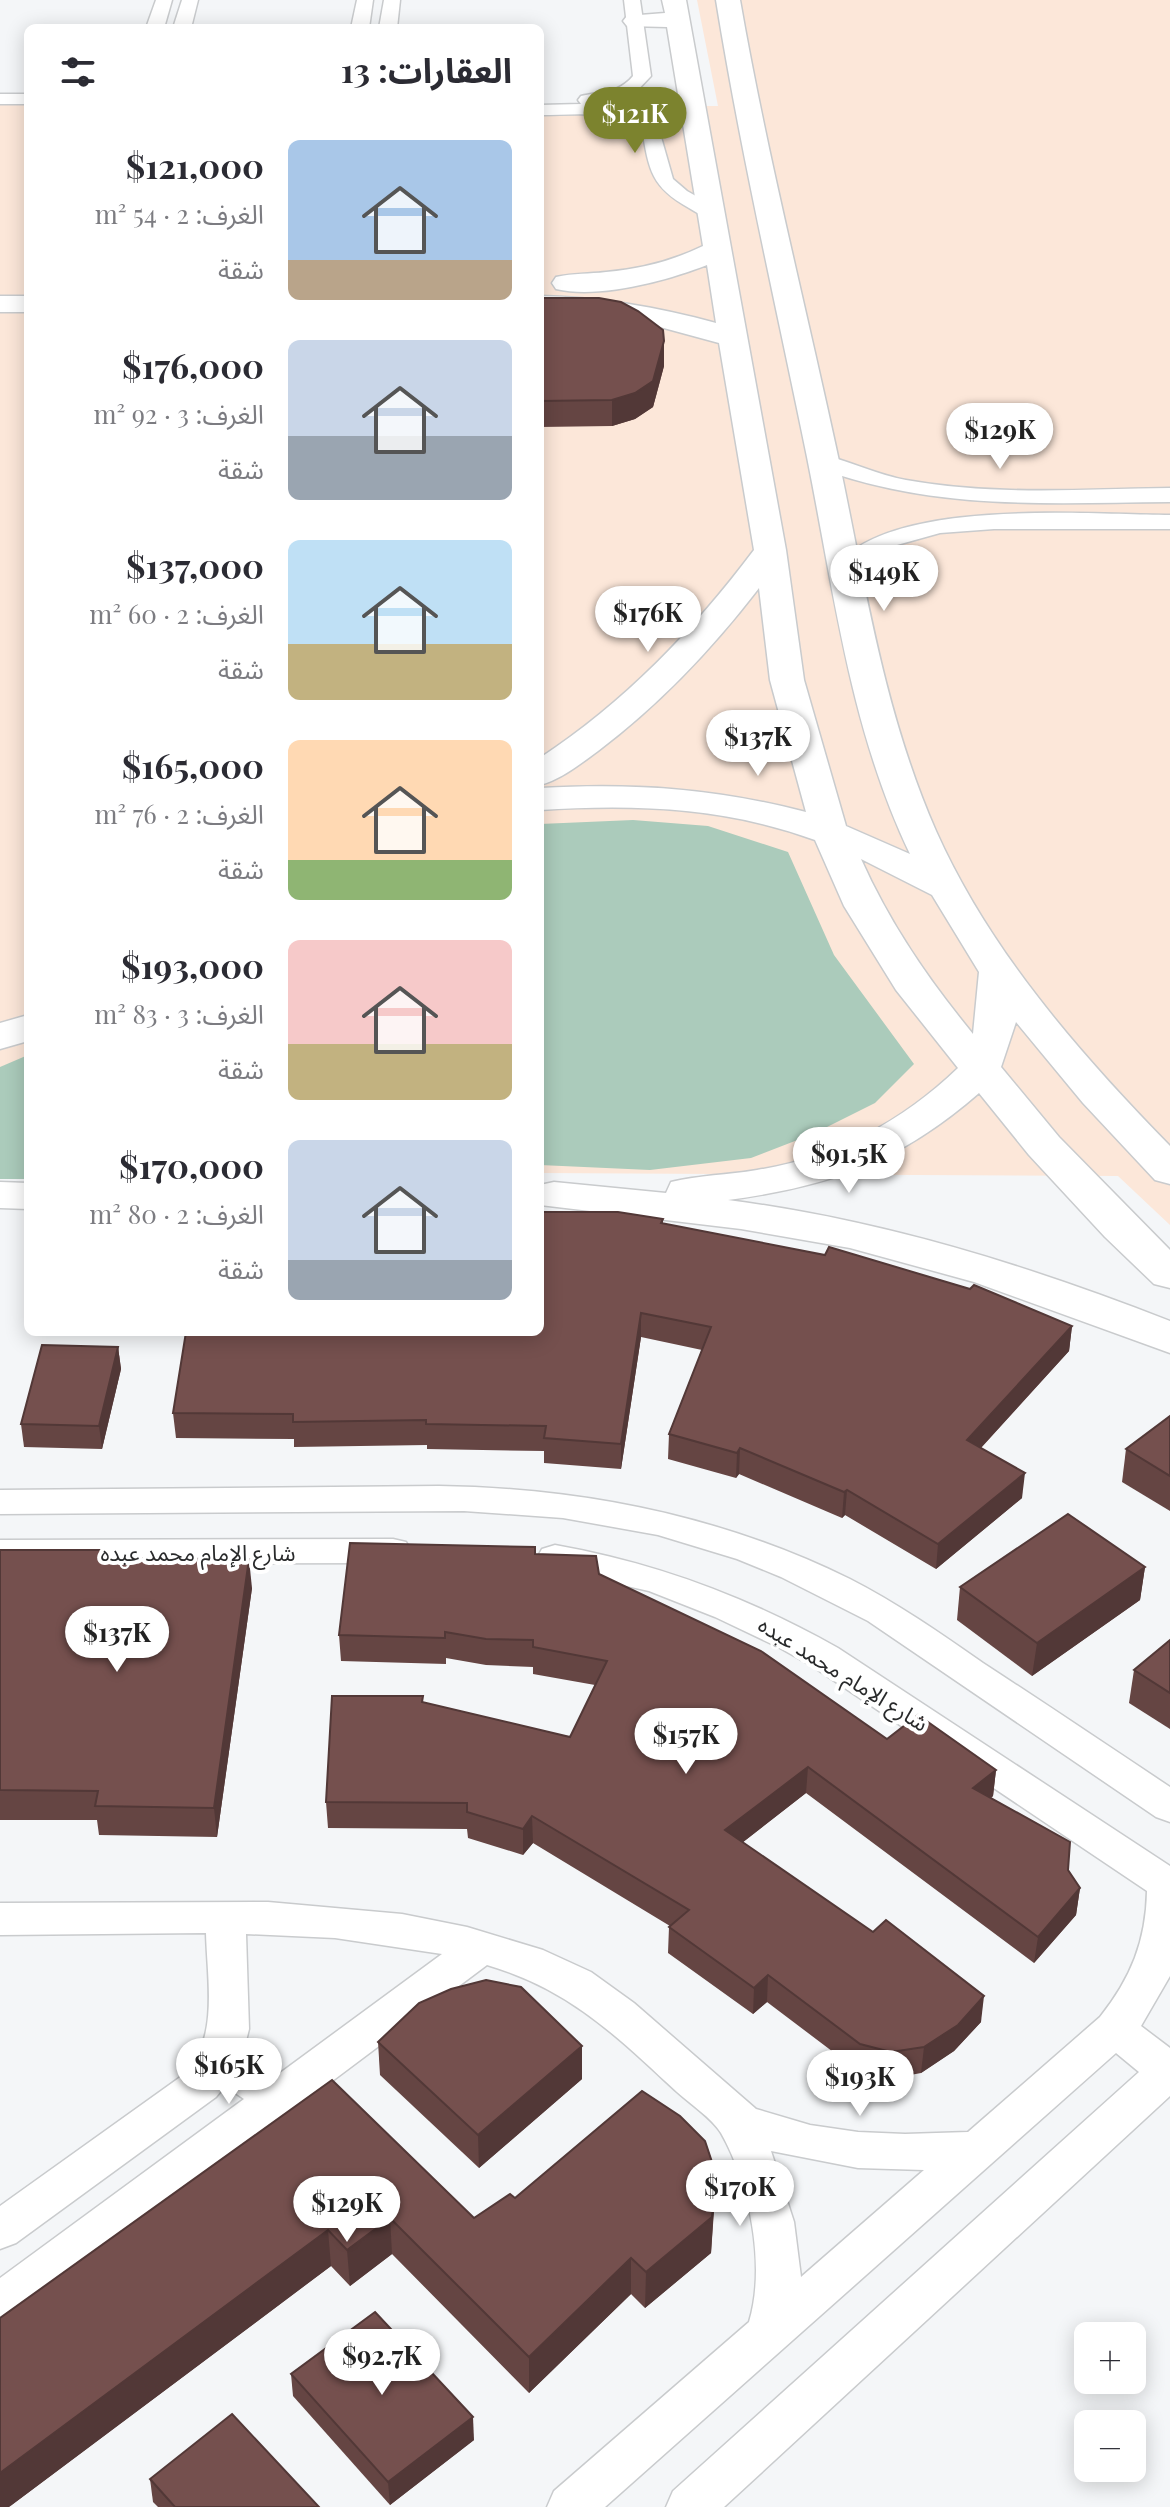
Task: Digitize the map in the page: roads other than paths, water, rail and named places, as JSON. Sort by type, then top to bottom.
[{"type":"main road","points":[[728,0],[770,213],[879,722],[918,832],[948,889],[999,972],[1121,1120],[1170,1171]]},
{"type":"main road","points":[[634,10],[676,10],[770,550],[787,680],[829,830],[863,906],[916,990],[1044,1146],[1120,1227],[1170,1274]]},
{"type":"main road","points":[[712,213],[770,213]]},
{"type":"main road","points":[[544,283],[650,275],[677,268],[718,249]]},
{"type":"main road","points":[[0,283],[24,283]]},
{"type":"main road","points":[[0,304],[24,304]]},
{"type":"main road","points":[[544,304],[633,311],[733,338]]},
{"type":"main road","points":[[544,771],[600,733],[659,683],[727,610],[770,550]]},
{"type":"main road","points":[[544,799],[633,794],[685,796],[736,804],[829,830],[902,863],[948,889]]},
{"type":"main road","points":[[547,1195],[724,1188],[778,1182],[828,1168],[888,1142],[937,1109],[980,1069],[994,1032],[999,972]]},
{"type":"main road","points":[[0,1037],[24,1028]]},
{"type":"main road","points":[[0,1195],[24,1196]]},
{"type":"main road","points":[[547,1195],[805,1226],[896,1246],[1047,1291],[1170,1338]]},
{"type":"street","points":[[156,24],[164,0]]},
{"type":"street","points":[[183,24],[190,0]]},
{"type":"street","points":[[361,24],[365,0]]},
{"type":"street","points":[[389,24],[392,0]]},
{"type":"street","points":[[544,110],[589,105],[623,95],[636,87],[642,76],[634,10]]},
{"type":"street","points":[[0,99],[24,99]]},
{"type":"street","points":[[544,100],[589,105],[634,116],[651,127],[663,182],[674,192],[712,213]]},
{"type":"street","points":[[0,110],[24,110]]},
{"type":"street","points":[[824,462],[867,480],[921,491],[1170,495]]},
{"type":"street","points":[[845,570],[871,548],[934,527],[987,522],[1170,522]]},
{"type":"street","points":[[0,1502],[512,1500],[622,1514],[677,1526],[730,1541],[831,1583],[881,1612],[1170,1807]]},
{"type":"street","name":"شارع الإمام محمد عبده","points":[[0,1552],[420,1551]]},
{"type":"street","name":"شارع الإمام محمد عبده","points":[[520,1554],[585,1562],[637,1574],[734,1608],[780,1630],[1168,1884]]},
{"type":"street","points":[[571,2507],[1115,2029],[1137,2003],[1163,1945],[1168,1884]]},
{"type":"street","points":[[0,1919],[226,1918],[337,1924],[482,1947],[561,1974],[594,1995],[736,2119],[770,2133],[819,2146],[871,2154],[978,2149]]},
{"type":"street","points":[[0,2230],[201,2085],[220,2059],[228,2029],[226,1918]]},
{"type":"street","points":[[0,2304],[482,1947]]},
{"type":"street","points":[[690,2507],[1153,2085],[1170,2073],[1115,2029]]},
{"type":"street","points":[[220,2059],[276,2099]]},
{"type":"street","points":[[736,2119],[769,2198],[777,2243],[780,2290],[768,2336]]}]
